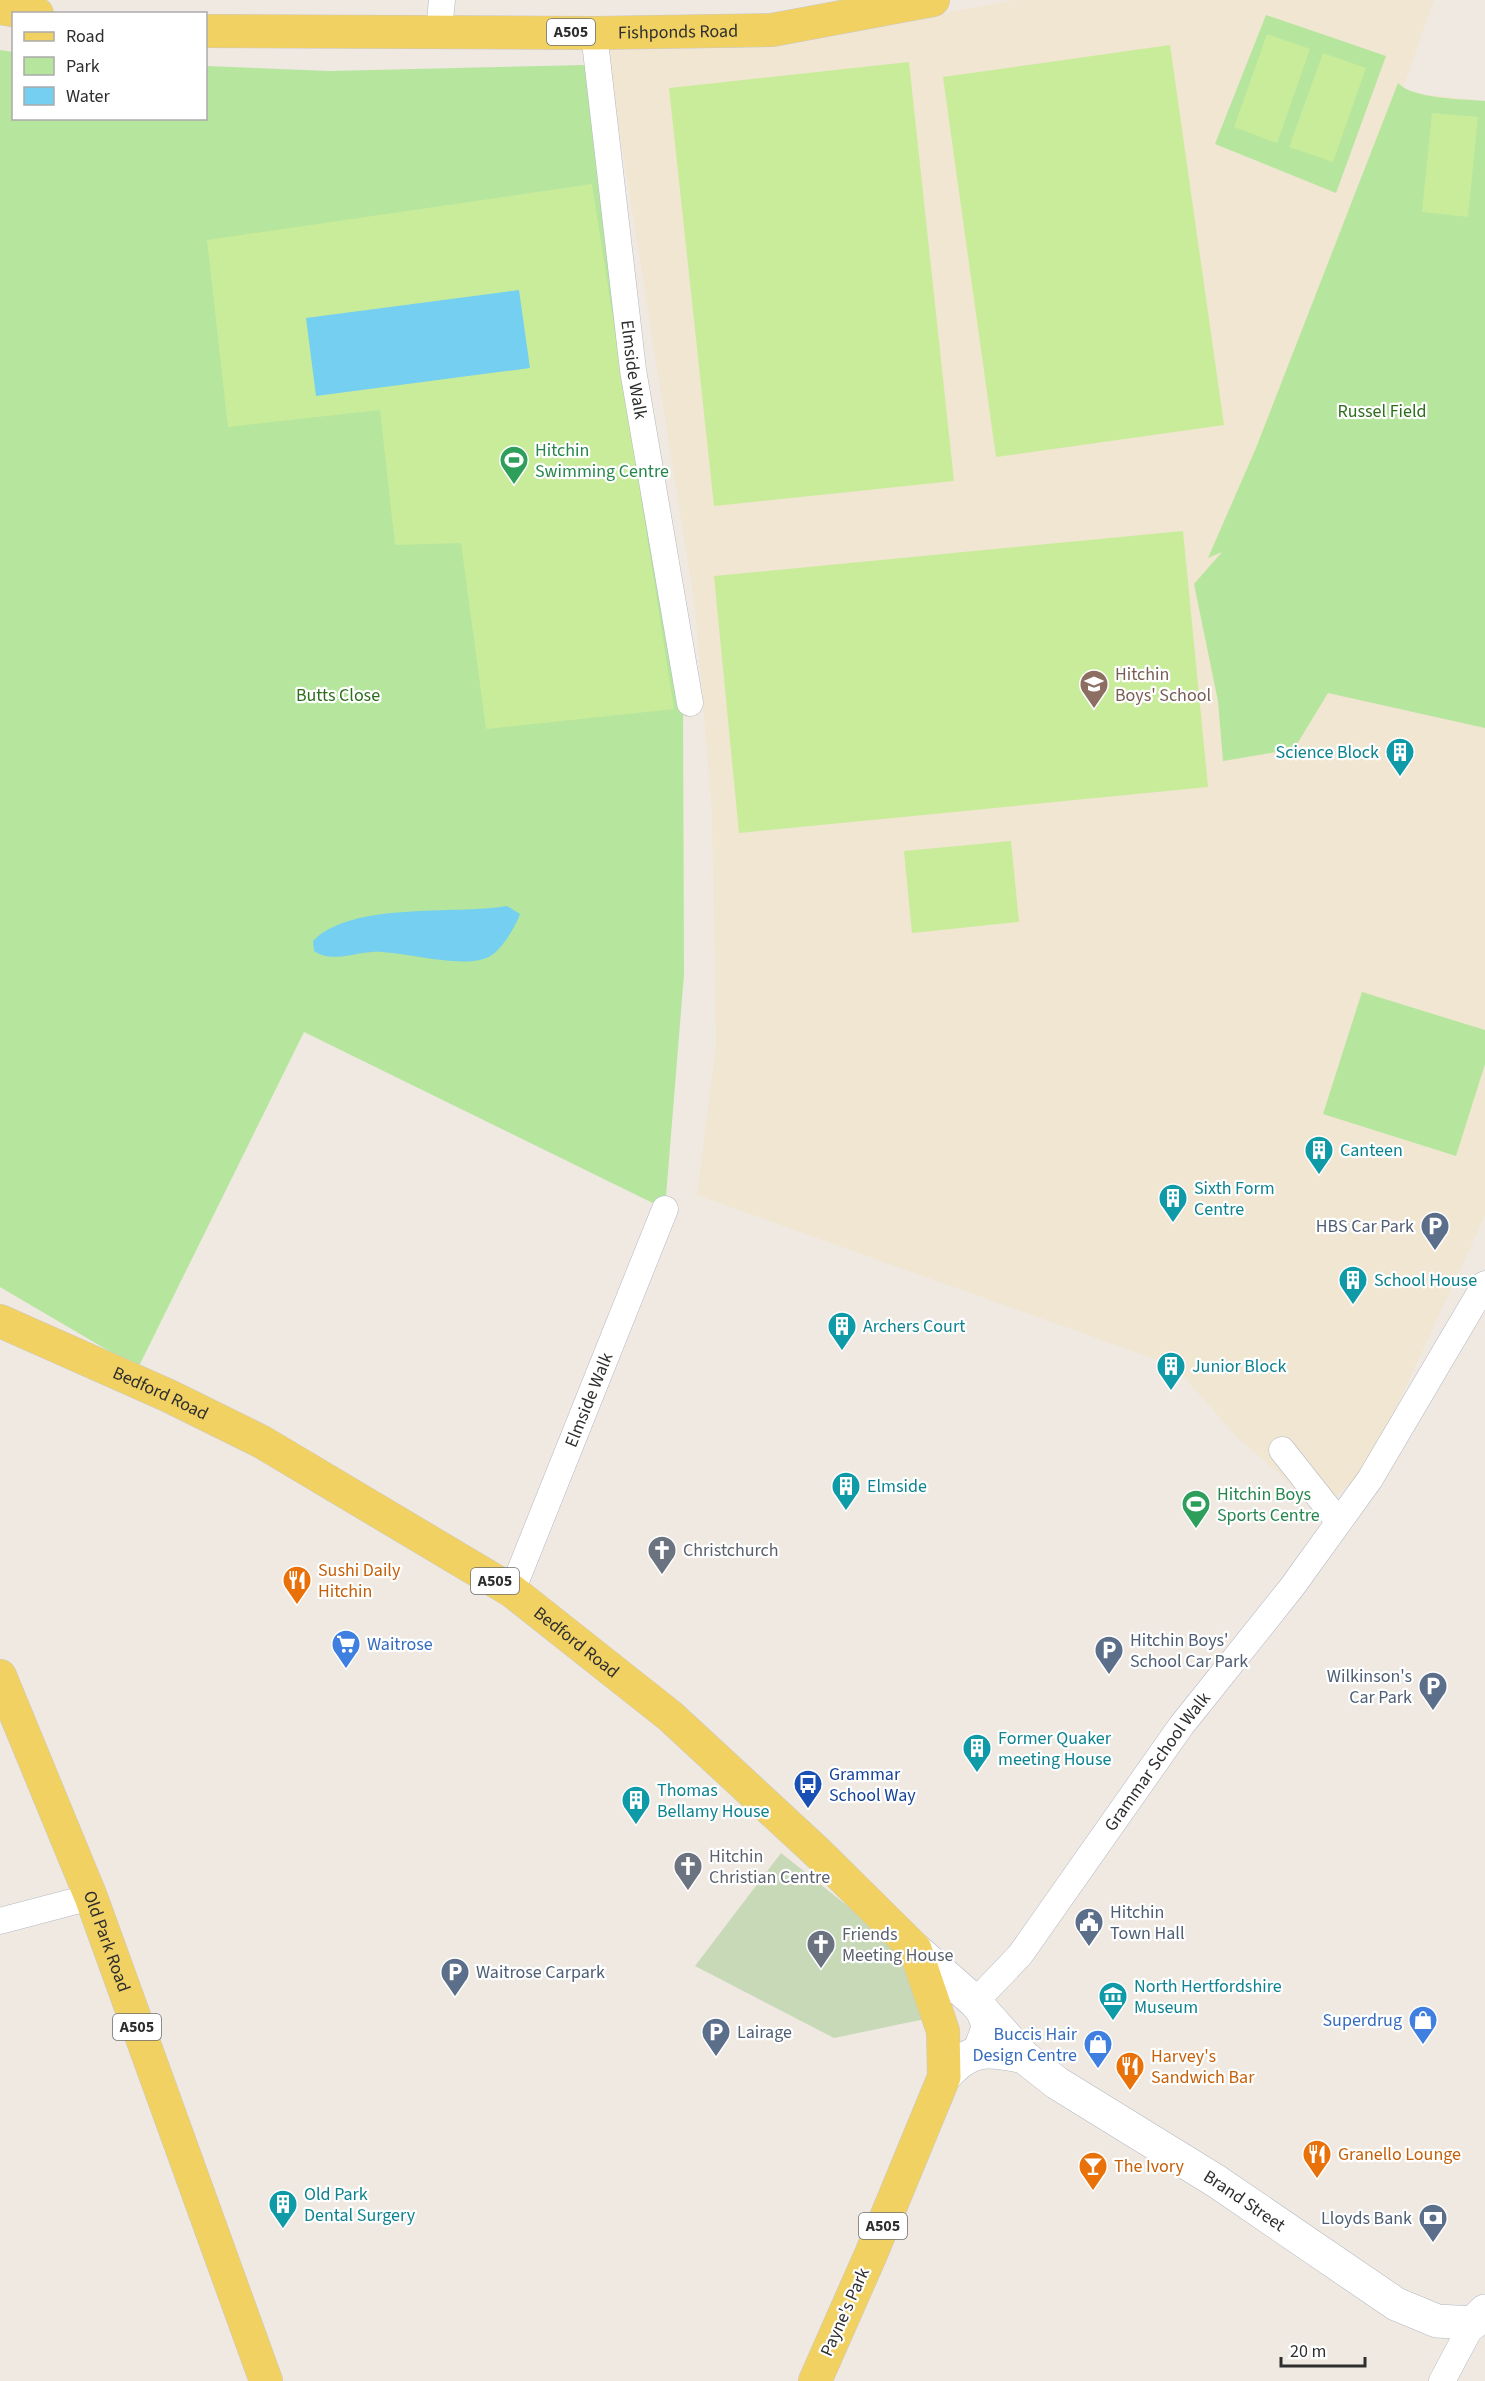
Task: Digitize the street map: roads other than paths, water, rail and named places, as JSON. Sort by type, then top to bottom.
[{"type":"main road","name":"Fishponds Road","points":[[207,31],[440,15],[594,33],[772,30],[933,0]]},
{"type":"main road","points":[[0,8],[25,12]]},
{"type":"main road","name":"Bedford Road","points":[[0,1321],[159,1392],[262,1442],[512,1591],[670,1716],[818,1853],[915,1949],[942,2031],[944,2077]]},
{"type":"main road","name":"Old Park Road","points":[[0,1676],[91,1897],[266,2381]]},
{"type":"main road","name":"Payne's Park","points":[[815,2381],[871,2254],[944,2077]]},
{"type":"street","name":"Elmside Walk","points":[[594,33],[633,370],[690,703]]},
{"type":"street","name":"Elmside Walk","points":[[512,1591],[665,1209]]},
{"type":"street","name":"Grammar School Walk","points":[[975,2002],[1020,1956],[1181,1726],[1292,1587],[1371,1479],[1485,1284]]},
{"type":"street","points":[[1282,1450],[1339,1522]]},
{"type":"street","points":[[0,1920],[91,1897]]},
{"type":"street","name":"Brand Street","points":[[915,1949],[975,2002],[1024,2057],[1057,2084],[1216,2181],[1396,2304],[1437,2321],[1479,2317]]},
{"type":"street","points":[[944,2077],[958,2061],[975,2053],[985,2026],[975,2002]]},
{"type":"street","name":"Brand Street","points":[[975,2053],[995,2051],[1024,2057]]},
{"type":"street","points":[[1442,2381],[1479,2317]]},
{"type":"water","points":[[519,290],[530,368],[316,396],[306,318]]},
{"type":"water","points":[[507,906],[520,914],[505,942],[492,955],[481,960],[451,961],[384,952],[335,957],[321,955],[314,951],[313,941],[330,928],[352,920],[405,912]]},
{"type":"place","name":"Hitchin Swimming Centre","points":[[514,486]]},
{"type":"place","name":"Hitchin Boys' School","points":[[1094,710]]},
{"type":"place","name":"Science Block","points":[[1400,778]]},
{"type":"place","name":"Canteen","points":[[1319,1176]]},
{"type":"place","name":"Sixth Form Centre","points":[[1173,1224]]},
{"type":"place","name":"HBS Car Park","points":[[1435,1252]]},
{"type":"place","name":"School House","points":[[1353,1306]]},
{"type":"place","name":"Archers Court","points":[[842,1352]]},
{"type":"place","name":"Junior Block","points":[[1171,1392]]},
{"type":"place","name":"Elmside","points":[[846,1512]]},
{"type":"place","name":"Hitchin Boys Sports Centre","points":[[1196,1530]]},
{"type":"place","name":"Christchurch","points":[[662,1576]]},
{"type":"place","name":"Sushi Daily Hitchin","points":[[297,1606]]},
{"type":"place","name":"Waitrose","points":[[346,1670]]},
{"type":"place","name":"Hitchin Boys' School Car Park","points":[[1109,1676]]},
{"type":"place","name":"Wilkinson's Car Park","points":[[1433,1712]]},
{"type":"place","name":"Former Quaker meeting House","points":[[977,1774]]},
{"type":"place","name":"Grammar School Way","points":[[808,1810]]},
{"type":"place","name":"Thomas Bellamy House","points":[[636,1826]]},
{"type":"place","name":"Hitchin Christian Centre","points":[[688,1892]]},
{"type":"place","name":"Hitchin Town Hall","points":[[1089,1948]]},
{"type":"place","name":"Friends Meeting House","points":[[821,1970]]},
{"type":"place","name":"Waitrose Carpark","points":[[455,1998]]},
{"type":"place","name":"North Hertfordshire Museum","points":[[1113,2022]]},
{"type":"place","name":"Superdrug","points":[[1423,2046]]},
{"type":"place","name":"Lairage","points":[[716,2058]]},
{"type":"place","name":"Buccis Hair Design Centre","points":[[1098,2070]]},
{"type":"place","name":"Harvey's Sandwich Bar","points":[[1130,2092]]},
{"type":"place","name":"Granello Lounge","points":[[1317,2180]]},
{"type":"place","name":"The Ivory","points":[[1093,2192]]},
{"type":"place","name":"Old Park Dental Surgery","points":[[283,2230]]},
{"type":"place","name":"Lloyds Bank","points":[[1433,2244]]},
{"type":"park label","name":"Russel Field","points":[[1382,411]]},
{"type":"park label","name":"Butts Close","points":[[338,695]]}]
